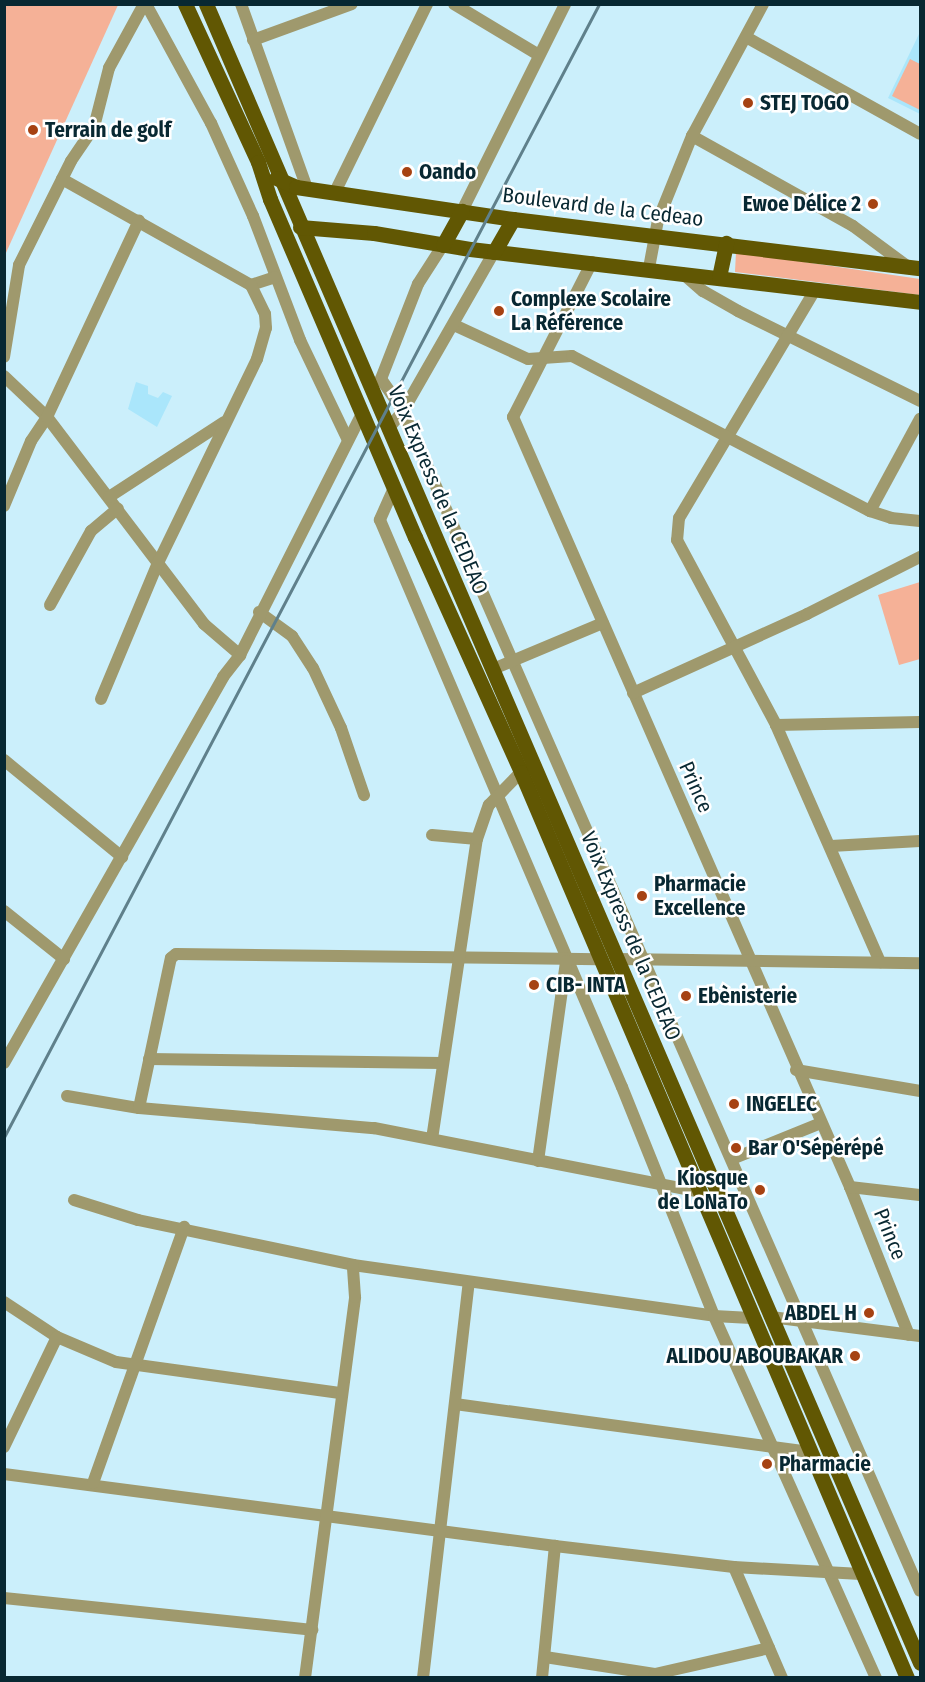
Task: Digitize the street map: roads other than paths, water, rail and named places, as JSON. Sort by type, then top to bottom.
[{"type":"main road","points":[[185,4],[258,162],[270,199],[394,488],[521,772],[700,1192],[751,1318],[906,1677]]},
{"type":"main road","name":"Voix Express de la CEDEAO","points":[[206,4],[300,227],[921,1663]]},
{"type":"main road","points":[[258,162],[281,182]]},
{"type":"main road","name":"Boulevard de la Cedeao","points":[[281,182],[307,188],[336,190],[513,219],[654,234],[914,267]]},
{"type":"main road","points":[[270,199],[289,211],[300,227],[374,233],[494,252],[649,268],[921,302]]},
{"type":"main road","points":[[443,245],[462,211]]},
{"type":"main road","points":[[494,252],[513,219]]},
{"type":"main road","points":[[719,277],[726,243]]},
{"type":"street","points":[[4,357],[19,265],[62,179],[94,127],[110,68],[145,4]]},
{"type":"street","points":[[145,4],[211,123],[253,216],[274,277],[348,440]]},
{"type":"street","points":[[241,4],[307,188]]},
{"type":"street","points":[[253,40],[352,4]]},
{"type":"street","points":[[336,190],[427,4]]},
{"type":"street","points":[[454,4],[539,55]]},
{"type":"street","points":[[462,211],[565,4]]},
{"type":"street","points":[[649,268],[654,234],[692,136],[763,4]]},
{"type":"street","points":[[746,37],[921,134]]},
{"type":"street","points":[[692,136],[853,226],[914,267]]},
{"type":"street","points":[[62,179],[251,285],[259,299],[266,328],[257,359],[157,565],[101,699]]},
{"type":"street","points":[[4,506],[31,441],[47,417],[139,221]]},
{"type":"street","points":[[443,245],[418,284],[381,379],[403,411],[510,662],[732,1159],[921,1591]]},
{"type":"street","points":[[388,429],[403,411],[494,252]]},
{"type":"street","name":"Prince","points":[[592,262],[540,360],[513,417],[796,1070],[915,1336]]},
{"type":"street","points":[[681,272],[703,291],[788,337],[921,401]]},
{"type":"street","points":[[251,285],[274,277]]},
{"type":"street","points":[[816,290],[727,436],[676,527],[677,540],[776,725],[831,846],[880,963]]},
{"type":"street","points":[[454,325],[540,360],[572,356],[870,511],[891,518],[921,521]]},
{"type":"street","points":[[4,376],[47,417],[118,508],[157,565],[219,641],[240,655]]},
{"type":"street","points":[[4,1063],[223,677],[240,655],[259,612],[362,413]]},
{"type":"street","points":[[870,511],[921,419]]},
{"type":"street","points":[[109,497],[225,421]]},
{"type":"street","points":[[394,488],[381,520],[714,1316],[876,1677]]},
{"type":"street","points":[[50,604],[91,531],[118,508]]},
{"type":"street","points":[[633,693],[732,645],[807,614],[921,557]]},
{"type":"street","points":[[259,612],[292,636],[314,668],[341,728],[364,795]]},
{"type":"street","points":[[493,669],[603,623]]},
{"type":"street","points":[[776,725],[921,722]]},
{"type":"street","points":[[4,760],[122,856]]},
{"type":"street","points":[[432,1139],[477,839],[482,820],[497,797],[521,772]]},
{"type":"street","points":[[432,835],[477,839]]},
{"type":"street","points":[[831,846],[921,841]]},
{"type":"street","points":[[4,911],[64,959]]},
{"type":"street","points":[[139,1108],[171,958],[176,954],[599,959]]},
{"type":"street","points":[[618,959],[921,963]]},
{"type":"street","points":[[538,1161],[566,960]]},
{"type":"street","points":[[149,1059],[442,1063]]},
{"type":"street","points":[[796,1070],[921,1091]]},
{"type":"street","points":[[67,1096],[139,1108],[333,1123],[432,1139],[700,1192]]},
{"type":"street","points":[[732,1159],[820,1123]]},
{"type":"street","points":[[850,1187],[921,1195]]},
{"type":"street","points":[[75,1200],[138,1220],[184,1227],[353,1265],[714,1316],[751,1318]]},
{"type":"street","points":[[93,1483],[184,1227]]},
{"type":"street","points":[[305,1677],[340,1393],[355,1297],[353,1265]]},
{"type":"street","points":[[423,1677],[469,1283]]},
{"type":"street","points":[[4,1302],[57,1337],[135,1367],[340,1393]]},
{"type":"street","points":[[771,1317],[915,1336]]},
{"type":"street","points":[[4,1447],[57,1337]]},
{"type":"street","points":[[455,1404],[810,1452]]},
{"type":"street","points":[[4,1474],[93,1483],[555,1546],[734,1566],[861,1574]]},
{"type":"street","points":[[542,1677],[555,1546]]},
{"type":"street","points":[[734,1566],[782,1677]]},
{"type":"street","points":[[4,1598],[312,1630]]},
{"type":"street","points":[[545,1657],[655,1676],[769,1648]]},
{"type":"railway","points":[[4,1137],[599,4]]},
{"type":"place","name":"STEJ TOGO","points":[[748,103]]},
{"type":"place","name":"Terrain de golf","points":[[33,130]]},
{"type":"place","name":"Oando","points":[[407,172]]},
{"type":"place","name":"Ewoe Délice 2","points":[[873,204]]},
{"type":"place","name":"Complexe Scolaire La Référence","points":[[499,311]]},
{"type":"place","name":"Pharmacie Excellence","points":[[642,896]]},
{"type":"place","name":"CIB- INTA","points":[[534,985]]},
{"type":"place","name":"Ebènisterie","points":[[686,996]]},
{"type":"place","name":"INGELEC","points":[[734,1104]]},
{"type":"place","name":"Bar O'Sépérépé","points":[[736,1148]]},
{"type":"place","name":"Kiosque de LoNaTo","points":[[760,1190]]},
{"type":"place","name":"ABDEL H","points":[[869,1313]]},
{"type":"place","name":"ALIDOU ABOUBAKAR","points":[[855,1356]]},
{"type":"place","name":"Pharmacie","points":[[767,1464]]}]
